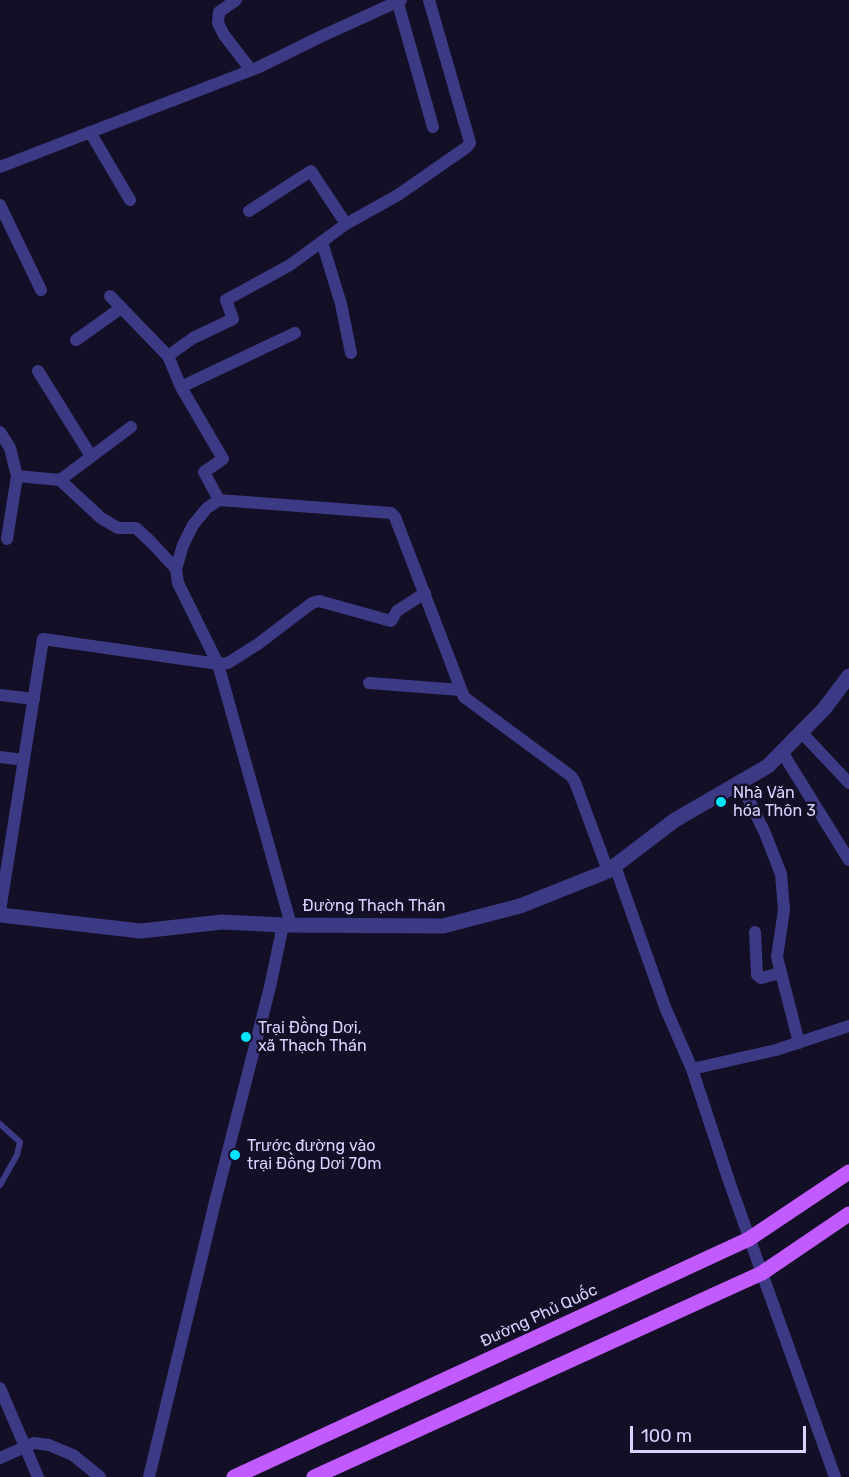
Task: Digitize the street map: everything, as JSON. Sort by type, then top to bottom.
[{"type":"main road","name":"Đường Phủ Quốc","points":[[234,1477],[749,1239],[849,1172]]},
{"type":"main road","points":[[314,1477],[762,1273],[849,1214]]},
{"type":"street","points":[[0,167],[252,70],[398,0],[433,127]]},
{"type":"street","points":[[168,356],[193,338],[233,319],[226,300],[290,265],[346,224],[398,195],[470,143],[429,0]]},
{"type":"street","points":[[229,2],[219,12],[218,23],[224,35],[252,70]]},
{"type":"street","points":[[90,132],[130,200]]},
{"type":"street","points":[[249,211],[311,171],[346,224]]},
{"type":"street","points":[[0,206],[40,290]]},
{"type":"street","points":[[322,242],[341,304],[351,353]]},
{"type":"street","points":[[110,296],[168,356],[181,387],[223,459],[204,472],[219,500]]},
{"type":"street","points":[[76,340],[121,308]]},
{"type":"street","points":[[181,387],[295,333]]},
{"type":"street","points":[[38,371],[91,456]]},
{"type":"street","points":[[60,480],[131,427]]},
{"type":"street","points":[[0,432],[10,448],[17,476],[7,539]]},
{"type":"street","points":[[17,476],[60,480],[101,518],[118,528],[136,528],[176,569]]},
{"type":"street","points":[[149,1477],[215,1202],[287,925],[218,664],[178,583],[176,569],[183,545],[193,525],[207,508],[219,500],[391,513],[395,517],[461,690],[470,703],[571,776],[575,782],[692,1069],[749,1239],[835,1477]]},
{"type":"street","points":[[0,913],[44,639],[218,664],[235,660],[312,603],[319,601],[391,621],[397,611],[425,593]]},
{"type":"street","name":"Đường Thạch Thán","points":[[0,913],[141,931],[222,922],[287,925],[443,926],[520,906],[611,868],[675,820],[768,766],[824,709],[849,676]]},
{"type":"street","points":[[369,684],[461,690]]},
{"type":"street","points":[[0,695],[34,699]]},
{"type":"street","points":[[801,732],[849,783]]},
{"type":"street","points":[[782,752],[849,860]]},
{"type":"street","points":[[0,757],[24,760]]},
{"type":"street","points":[[740,782],[765,833],[781,874],[784,910],[777,957],[800,1042]]},
{"type":"street","points":[[754,932],[757,975],[761,978],[780,973]]},
{"type":"street","points":[[692,1069],[776,1050],[849,1026]]},
{"type":"street","points":[[0,1388],[38,1477]]},
{"type":"street","points":[[0,1458],[34,1443],[49,1445],[73,1455],[100,1477]]},
{"type":"lane","points":[[0,1124],[20,1142],[17,1155],[0,1185]]},
{"type":"place","name":"Nhà Văn hóa Thôn 3","points":[[721,802]]},
{"type":"place","name":"Trại Đồng Dơi, xã Thạch Thán","points":[[246,1037]]},
{"type":"place","name":"Trước đường vào trại Đồng Dơi 70m","points":[[235,1155]]}]
